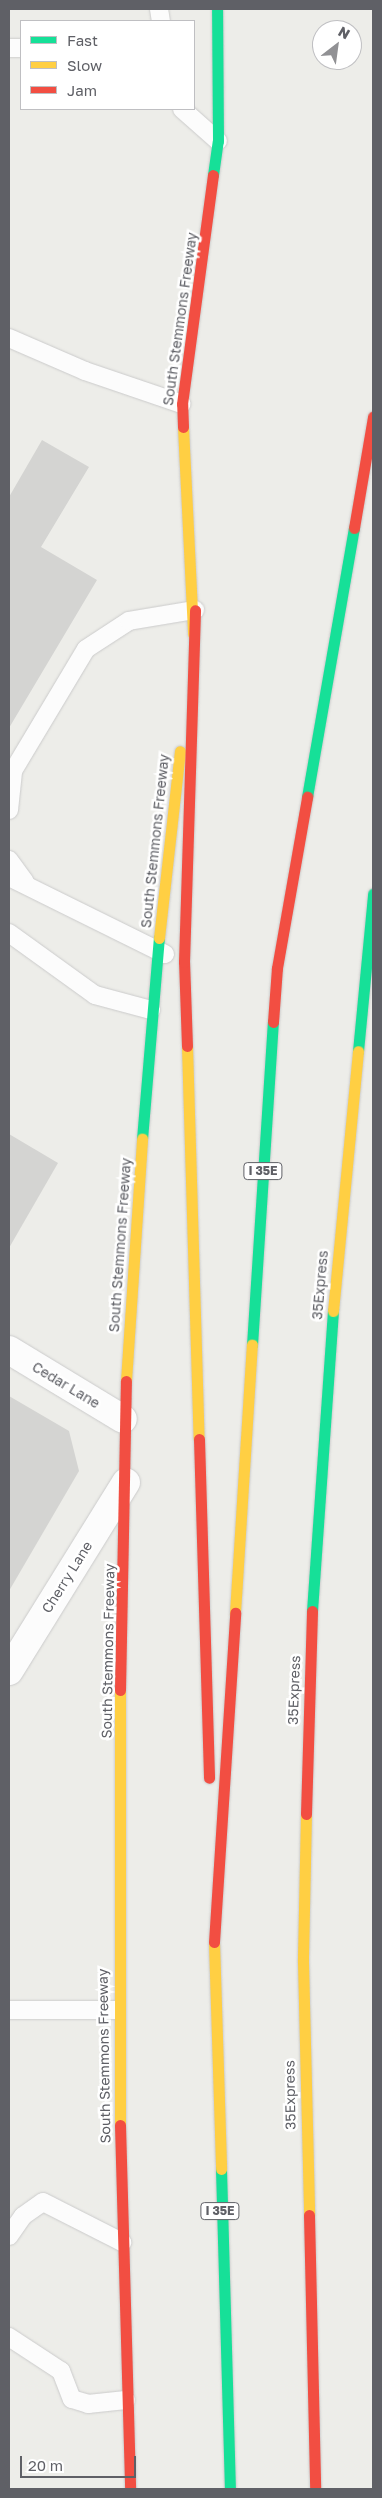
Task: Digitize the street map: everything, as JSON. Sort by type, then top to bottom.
[{"type":"main road","name":"South Stemmons Freeway","points":[[130,2489],[116,2010],[126,1482],[123,1420],[151,1010],[196,610],[182,404],[218,141],[217,9]]},
{"type":"main road","name":"I 35E","points":[[230,2489],[214,1933],[277,968],[373,417]]},
{"type":"main road","points":[[196,610],[184,962],[214,1933]]},
{"type":"main road","name":"35Express","points":[[315,2489],[303,1962],[308,1683],[324,1406],[373,894]]},
{"type":"street","name":"Cedar Lane","points":[[9,1350],[123,1420]]},
{"type":"street","name":"Cherry Lane","points":[[9,1671],[126,1482]]},
{"type":"lane","points":[[183,110],[218,141]]},
{"type":"lane","points":[[9,338],[85,371],[182,404]]},
{"type":"lane","points":[[9,810],[13,771],[86,649],[129,622],[196,610]]},
{"type":"lane","points":[[9,860],[17,879],[184,962]]},
{"type":"lane","points":[[9,933],[95,995],[151,1010]]},
{"type":"lane","points":[[9,2010],[116,2010]]},
{"type":"lane","points":[[9,2236],[23,2216],[43,2202],[122,2242]]},
{"type":"lane","points":[[9,2337],[60,2372],[72,2399],[88,2404],[126,2400]]},
{"type":"building","points":[[42,440],[89,467],[41,547],[97,580],[9,728],[9,497]]},
{"type":"building","points":[[9,1134],[58,1163],[9,1248]]},
{"type":"building","points":[[9,1396],[69,1431],[79,1471],[9,1591]]},
{"type":"traffic: fast","points":[[213,175],[218,141],[217,9]]},
{"type":"traffic: fast","points":[[307,797],[354,528]]},
{"type":"traffic: fast","points":[[358,1051],[373,894]]},
{"type":"traffic: fast","points":[[142,1139],[159,938]]},
{"type":"traffic: fast","points":[[252,1345],[273,1022]]},
{"type":"traffic: fast","points":[[312,1611],[333,1311]]},
{"type":"traffic: fast","points":[[221,2169],[230,2489]]},
{"type":"traffic: slow","points":[[183,427],[193,634]]},
{"type":"traffic: slow","points":[[159,938],[180,751]]},
{"type":"traffic: slow","points":[[187,1046],[199,1439]]},
{"type":"traffic: slow","points":[[333,1311],[358,1051]]},
{"type":"traffic: slow","points":[[126,1381],[142,1139]]},
{"type":"traffic: slow","points":[[235,1613],[252,1345]]},
{"type":"traffic: slow","points":[[120,1690],[120,2125]]},
{"type":"traffic: slow","points":[[306,1814],[303,1962],[309,2215]]},
{"type":"traffic: slow","points":[[214,1942],[221,2169]]},
{"type":"traffic: jam","points":[[183,427],[182,404],[213,175]]},
{"type":"traffic: jam","points":[[354,528],[373,417]]},
{"type":"traffic: jam","points":[[187,1046],[184,962],[195,610]]},
{"type":"traffic: jam","points":[[273,1022],[277,968],[307,797]]},
{"type":"traffic: jam","points":[[120,1690],[126,1381]]},
{"type":"traffic: jam","points":[[199,1439],[209,1778]]},
{"type":"traffic: jam","points":[[306,1814],[312,1611]]},
{"type":"traffic: jam","points":[[214,1942],[235,1613]]},
{"type":"traffic: jam","points":[[120,2125],[130,2489]]},
{"type":"traffic: jam","points":[[309,2215],[315,2489]]}]
